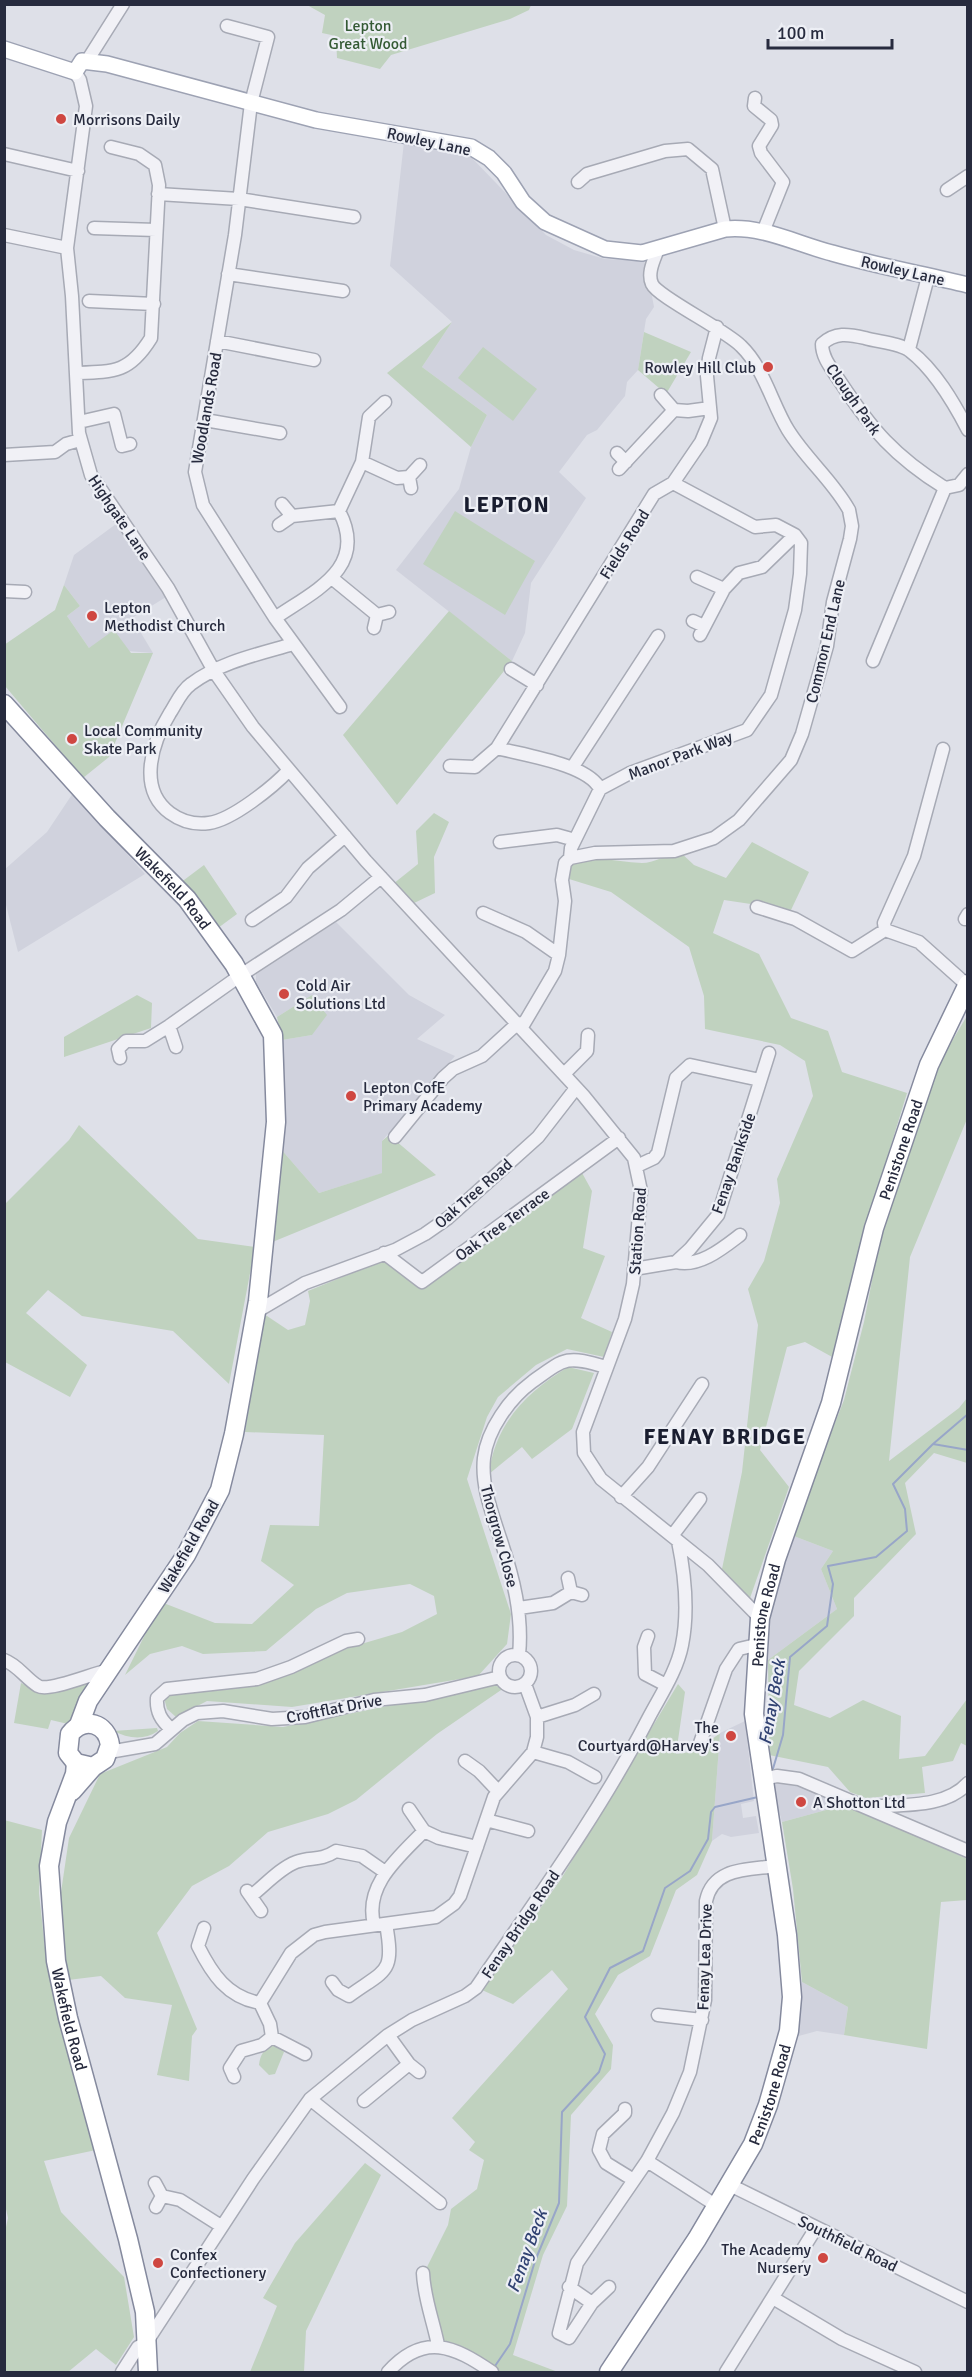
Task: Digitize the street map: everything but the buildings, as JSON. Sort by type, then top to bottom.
[{"type":"highway","name":"Wakefield Road","points":[[4,704],[107,818],[187,899],[238,969],[273,1035],[276,1122],[258,1301],[252,1314],[234,1434],[220,1490],[186,1555],[88,1701],[87,1724],[67,1740],[68,1753],[84,1765],[57,1822],[49,1866],[56,1961],[84,2082],[128,2239],[138,2314],[146,2343],[148,2373]]},
{"type":"highway","name":"Penistone Road","points":[[609,2373],[638,2332],[730,2185],[760,2125],[789,2031],[791,1972],[776,1866],[768,1784],[754,1714],[756,1645],[760,1618],[776,1559],[831,1403],[874,1228],[929,1065],[967,984]]},
{"type":"highway","points":[[84,1765],[105,1759],[109,1745],[104,1730],[87,1724]]},
{"type":"main road","points":[[4,49],[75,72],[78,64],[87,61]]},
{"type":"main road","name":"Rowley Lane","points":[[87,61],[316,120],[471,147],[489,158],[504,173],[523,202],[545,222],[560,231],[605,249],[642,253],[738,227],[763,232],[831,253],[968,285]]},
{"type":"street","points":[[87,61],[123,4]]},
{"type":"street","name":"Woodlands Road","points":[[227,26],[268,37],[251,103],[228,274],[195,472],[203,505],[293,644],[340,707]]},
{"type":"street","name":"Highgate Lane","points":[[75,72],[80,80],[86,106],[67,248],[80,440],[91,475],[168,588],[214,671],[253,727],[366,861]]},
{"type":"street","points":[[755,98],[754,106],[771,120],[772,125],[759,146],[760,153],[783,182],[763,232]]},
{"type":"street","points":[[77,373],[110,372],[126,367],[140,355],[151,338],[158,194],[155,165],[140,154],[111,147]]},
{"type":"street","points":[[578,182],[587,174],[665,151],[688,149],[712,169],[724,229]]},
{"type":"street","points":[[4,154],[78,171]]},
{"type":"street","points":[[947,189],[968,176]]},
{"type":"street","points":[[158,194],[239,199],[354,217]]},
{"type":"street","points":[[94,228],[156,230]]},
{"type":"street","points":[[4,234],[67,248]]},
{"type":"street","name":"Common End Lane","points":[[570,858],[595,853],[674,851],[714,838],[739,820],[791,760],[800,741],[827,646],[833,602],[852,525],[849,510],[788,429],[756,366],[743,347],[717,327],[658,294],[651,282],[650,271],[658,249]]},
{"type":"street","points":[[228,274],[343,291]]},
{"type":"street","points":[[928,277],[909,349],[956,406],[968,430]]},
{"type":"street","points":[[88,301],[154,304]]},
{"type":"street","points":[[662,395],[674,410],[711,408],[707,376],[708,358],[717,327]]},
{"type":"street","name":"Clough Park","points":[[909,349],[850,335],[832,336],[822,344],[822,353],[873,430],[919,472],[945,488]]},
{"type":"street","points":[[217,341],[314,360]]},
{"type":"street","points":[[276,618],[333,579],[342,565],[347,544],[344,522],[339,511],[362,462],[364,415],[385,402]]},
{"type":"street","name":"Fields Road","points":[[450,766],[475,767],[497,748],[654,494],[673,483],[701,442],[711,418],[711,408]]},
{"type":"street","points":[[621,461],[674,410]]},
{"type":"street","points":[[79,422],[114,414],[122,446],[130,444]]},
{"type":"street","points":[[204,420],[280,433]]},
{"type":"street","points":[[4,455],[55,452],[66,444],[80,440]]},
{"type":"street","points":[[362,462],[410,483],[420,465]]},
{"type":"street","points":[[873,661],[945,488],[959,485],[968,474]]},
{"type":"street","points":[[673,483],[755,527],[776,525],[795,535],[762,567],[739,573],[724,589],[699,627]]},
{"type":"street","points":[[282,504],[292,516]]},
{"type":"street","points":[[279,525],[292,516],[339,511]]},
{"type":"street","name":"Manor Park Way","points":[[600,789],[630,773],[747,730],[771,695],[795,610],[801,543],[795,535]]},
{"type":"street","points":[[697,578],[724,589]]},
{"type":"street","points":[[333,579],[380,618]]},
{"type":"street","points":[[4,591],[25,592]]},
{"type":"street","points":[[572,768],[658,636]]},
{"type":"street","points":[[289,770],[266,791],[214,822],[193,823],[178,819],[161,803],[151,784],[150,771],[163,724],[190,684],[225,665],[293,644]]},
{"type":"street","points":[[511,669],[537,685]]},
{"type":"street","points":[[395,1137],[453,1069],[482,1056],[520,1025],[555,971],[565,901],[562,880],[565,863],[570,858],[575,840],[600,789],[596,781],[572,768],[497,748]]},
{"type":"street","points":[[885,930],[884,923],[914,856],[943,749]]},
{"type":"street","points":[[500,842],[557,835],[575,840]]},
{"type":"street","points":[[252,920],[286,897],[308,868],[345,836]]},
{"type":"street","name":"Station Road","points":[[366,861],[564,1074],[619,1138],[638,1166],[641,1191],[630,1304],[583,1432],[582,1444],[594,1471],[621,1497],[708,1565],[760,1618]]},
{"type":"street","points":[[120,1059],[118,1049],[121,1044],[126,1041],[145,1041],[169,1026],[238,969],[341,910],[381,877]]},
{"type":"street","points":[[757,907],[795,919],[852,951],[885,930]]},
{"type":"street","points":[[483,913],[526,932],[559,955]]},
{"type":"street","points":[[885,930],[919,942],[967,984]]},
{"type":"street","points":[[169,1026],[176,1047]]},
{"type":"street","points":[[564,1074],[587,1051],[588,1035]]},
{"type":"street","name":"Fenay Bankside","points":[[676,1262],[718,1215],[769,1053]]},
{"type":"street","points":[[638,1166],[654,1158],[658,1153],[676,1078],[690,1065],[760,1080]]},
{"type":"street","name":"Oak Tree Road","points":[[252,1314],[305,1283],[384,1253],[425,1234],[448,1218],[538,1137],[576,1088]]},
{"type":"street","name":"Oak Tree Terrace","points":[[384,1253],[422,1282],[619,1138]]},
{"type":"street","points":[[634,1269],[645,1269],[676,1262],[694,1262],[726,1246],[740,1235]]},
{"type":"street","name":"Thorgrow Close","points":[[519,1655],[519,1608],[486,1495],[484,1458],[493,1430],[523,1389],[566,1359],[606,1366]]},
{"type":"street","points":[[621,1497],[648,1467],[702,1384]]},
{"type":"street","points":[[675,1539],[700,1499]]},
{"type":"street","name":"Fenay Bridge Road","points":[[122,2373],[138,2347],[146,2343],[221,2226],[310,2099],[388,2035],[412,2020],[465,1996],[476,1988],[602,1802],[666,1684],[681,1650],[686,1587],[675,1539]]},
{"type":"street","name":"Thorgrow Close","points":[[519,1608],[553,1603],[577,1593],[568,1578]]},
{"type":"street","points":[[171,1729],[156,1708],[157,1698],[167,1689],[222,1681],[257,1679],[291,1667],[349,1637]]},
{"type":"street","points":[[642,1643],[645,1674],[666,1684]]},
{"type":"street","points":[[700,1743],[726,1669],[739,1649],[756,1645]]},
{"type":"street","points":[[260,2003],[291,1953],[305,1941],[325,1932],[436,1917],[454,1904],[460,1896],[494,1797],[533,1752],[537,1737],[537,1717],[525,1684],[532,1670],[528,1660],[519,1655],[505,1658],[499,1667],[500,1677]]},
{"type":"street","points":[[4,1660],[39,1687],[55,1688],[79,1677],[102,1678]]},
{"type":"street","name":"Croftflat Drive","points":[[109,1745],[134,1748],[155,1744],[190,1716],[210,1711],[272,1719],[298,1718],[374,1700],[425,1695],[500,1677],[511,1687],[525,1684]]},
{"type":"street","points":[[537,1717],[575,1705],[594,1694]]},
{"type":"street","points":[[533,1752],[568,1762],[595,1777]]},
{"type":"street","points":[[465,1761],[479,1771],[498,1791]]},
{"type":"street","points":[[768,1784],[799,1779],[968,1851]]},
{"type":"street","points":[[866,1807],[942,1800],[960,1792],[968,1782]]},
{"type":"street","points":[[408,1807],[424,1831],[439,1838],[477,1847]]},
{"type":"street","points":[[486,1820],[528,1831]]},
{"type":"street","points":[[332,1982],[338,1990],[349,1996],[385,1971],[390,1959],[372,1900],[385,1872],[424,1831]]},
{"type":"street","points":[[261,1911],[249,1893],[298,1861],[327,1857],[336,1851],[362,1856],[385,1872]]},
{"type":"street","name":"Fenay Lea Drive","points":[[609,2288],[592,2303],[569,2338],[559,2333],[577,2263],[632,2179],[647,2161],[683,2091],[697,2048],[702,2020],[706,1984],[706,1900],[710,1888],[718,1878],[729,1872],[776,1866]]},
{"type":"street","points":[[204,1928],[193,1946],[225,1989],[260,2003],[272,2037],[305,2054]]},
{"type":"street","points":[[658,2015],[702,2020]]},
{"type":"street","points":[[388,2035],[409,2064],[419,2072]]},
{"type":"street","points":[[234,2077],[230,2068],[241,2051],[262,2045],[272,2037]]},
{"type":"street","points":[[368,2093],[409,2064]]},
{"type":"street","points":[[310,2099],[440,2203]]},
{"type":"street","points":[[625,2109],[625,2113],[610,2121],[600,2139],[600,2155],[611,2167],[632,2179]]},
{"type":"street","points":[[647,2161],[717,2206]]},
{"type":"street","points":[[156,2183],[159,2201],[180,2200],[221,2226]]},
{"type":"street","name":"Southfield Road","points":[[730,2185],[968,2302]]},
{"type":"street","points":[[726,2373],[816,2228]]},
{"type":"street","points":[[423,2273],[424,2294],[432,2315],[438,2345]]},
{"type":"street","points":[[569,2287],[592,2303]]},
{"type":"street","points":[[772,2298],[842,2339],[915,2373]]},
{"type":"street","points":[[388,2373],[412,2352],[438,2345],[476,2361],[492,2373]]},
{"type":"shaded area","points":[[404,142],[469,155],[546,235],[574,250],[605,259],[644,261],[647,270],[654,307],[646,319],[638,370],[627,382],[625,396],[597,430],[587,435],[559,472],[586,498],[531,583],[525,633],[512,661],[396,570],[459,489],[471,447],[487,415],[422,367],[452,322],[390,266]]},
{"type":"shaded area","points":[[116,524],[166,597],[132,618],[153,653],[89,648],[67,616],[80,606],[64,585],[74,555]]},
{"type":"shaded area","points":[[73,793],[145,874],[18,952],[5,901],[4,870],[47,832]]},
{"type":"shaded area","name":"Lepton CofE Primary Academy","points":[[336,922],[409,995],[445,1015],[417,1039],[455,1056],[382,1141],[383,1173],[319,1193],[280,1148],[282,1040],[312,1035],[312,995],[277,1017],[256,982],[256,973]]},
{"type":"shaded area","points":[[791,1535],[833,1551],[821,1569],[837,1609],[768,1660],[771,1608]]},
{"type":"shaded area","points":[[745,1721],[754,1801],[741,1804],[743,1818],[756,1816],[759,1833],[731,1837],[722,1834],[712,1841],[720,1733]]},
{"type":"shaded area","points":[[769,1774],[848,1804],[782,1822]]},
{"type":"shaded area","points":[[802,1982],[848,2007],[844,2035],[817,2031],[795,2037]]},
{"type":"green space","name":"Lepton Great Wood","points":[[531,4],[529,10],[510,19],[391,55],[380,69],[337,58],[336,36],[322,33],[325,15],[307,5]]},
{"type":"green space","points":[[452,322],[422,367],[487,415],[471,447],[387,373]]},
{"type":"green space","points":[[644,332],[691,352],[666,394],[638,370]]},
{"type":"green space","points":[[483,347],[537,389],[513,421],[458,378]]},
{"type":"green space","points":[[455,511],[535,561],[505,615],[423,564]]},
{"type":"green space","points":[[64,585],[80,606],[67,616],[89,648],[114,630],[131,653],[153,653],[109,757],[83,778],[5,686],[4,645],[55,610]]},
{"type":"green space","points":[[449,611],[512,661],[397,805],[343,735]]},
{"type":"green space","points":[[434,813],[449,822],[434,857],[435,893],[412,904],[393,884],[418,864],[416,831]]},
{"type":"green space","points":[[752,842],[809,872],[791,910],[724,900],[713,933],[759,954],[791,1018],[828,1031],[842,1072],[907,1093],[865,1230],[834,1358],[805,1342],[787,1347],[760,1450],[789,1487],[750,1598],[722,1569],[742,1472],[758,1325],[748,1289],[764,1261],[780,1203],[777,1179],[813,1096],[805,1061],[780,1045],[705,1029],[704,996],[689,947],[611,892],[569,879],[571,865],[580,862],[597,859],[646,863],[679,851],[694,865],[726,878]]},
{"type":"green space","points":[[204,865],[237,914],[218,928],[180,883]]},
{"type":"green space","points":[[137,995],[152,1003],[151,1028],[64,1057],[64,1037]]},
{"type":"green space","points":[[312,995],[327,1015],[312,1035],[282,1040],[277,1017]]},
{"type":"green space","points":[[967,1016],[967,1119],[910,1257],[889,1461],[959,1408],[967,1398],[967,1463],[934,1453],[905,1483],[916,1534],[854,1598],[854,1616],[799,1671],[794,1705],[830,1718],[863,1700],[901,1716],[899,1759],[925,1756],[967,1699],[967,1746],[961,1743],[953,1761],[922,1767],[925,1793],[866,1798],[850,1792],[828,1767],[769,1755],[768,1660],[837,1609],[821,1569],[833,1551],[791,1535],[844,1400],[864,1322],[882,1229],[940,1061]]},
{"type":"green space","points":[[79,1125],[198,1239],[255,1247],[229,1384],[173,1331],[82,1316],[48,1290],[26,1313],[87,1365],[70,1397],[5,1362],[5,1204],[69,1140]]},
{"type":"green space","points":[[389,1135],[436,1175],[270,1243],[280,1148],[319,1193],[382,1173],[382,1141]]},
{"type":"green space","points":[[581,1171],[592,1191],[583,1248],[605,1256],[581,1318],[612,1332],[604,1357],[567,1349],[536,1365],[498,1397],[487,1417],[467,1479],[511,1614],[507,1644],[478,1676],[292,1707],[207,1701],[176,1717],[167,1709],[164,1698],[170,1694],[218,1686],[402,1632],[437,1614],[434,1596],[410,1584],[347,1593],[316,1609],[266,1651],[203,1654],[182,1646],[150,1654],[125,1675],[161,1602],[215,1623],[252,1624],[294,1585],[261,1561],[270,1525],[319,1526],[324,1435],[245,1432],[264,1314],[288,1330],[305,1325],[310,1301],[308,1291],[384,1260],[422,1288]]},
{"type":"green space","points":[[568,1367],[594,1373],[572,1429],[532,1459],[522,1447],[489,1474],[498,1439],[515,1411],[539,1387]]},
{"type":"green space","points":[[89,1681],[68,1724],[51,1720],[48,1729],[14,1723],[21,1683],[40,1691],[55,1692]]},
{"type":"green space","points":[[678,1684],[685,1692],[676,1754],[697,1751],[720,1733],[712,1841],[697,1875],[676,1890],[650,1956],[618,1975],[595,2014],[613,2045],[611,2069],[571,2115],[567,2206],[543,2255],[513,2355],[558,2372],[497,2372],[439,2343],[424,2273],[448,2225],[451,2209],[477,2189],[484,2160],[469,2150],[475,2142],[452,2118],[568,1989],[552,1970],[513,2004],[482,1990],[561,1879]]},
{"type":"green space","points":[[492,1685],[504,1688],[437,1734],[356,1800],[328,1814],[268,1832],[229,1866],[192,1886],[157,1933],[197,2029],[192,2036],[189,2081],[157,2075],[172,2005],[125,1998],[101,1976],[68,1980],[59,1906],[69,1838],[100,1774],[167,1747],[180,1733],[198,1721],[283,1727]]},
{"type":"green space","points":[[157,1728],[158,1731],[141,1737],[130,1737],[113,1731]]},
{"type":"green space","points":[[848,1804],[967,1859],[967,1900],[941,1902],[927,2049],[844,2035],[848,2007],[802,1982],[793,1889],[782,1822]]},
{"type":"green space","points":[[4,1820],[42,1830],[39,1893],[47,1967],[96,2150],[44,2161],[61,2212],[124,2277],[134,2337],[116,2365],[96,2349],[68,2372],[5,2372],[4,2236],[8,2218],[4,2200]]},
{"type":"green space","points":[[273,2045],[284,2052],[275,2074],[269,2075],[259,2065],[263,2053]]},
{"type":"green space","points":[[365,2163],[381,2175],[306,2331],[304,2372],[250,2372],[277,2306],[263,2298],[295,2243]]},
{"type":"waterway","name":"Fenay Beck","points":[[772,1772],[783,1735],[790,1657],[827,1626],[833,1584],[828,1566],[876,1557],[907,1531],[905,1509],[893,1484],[933,1444],[968,1414]]},
{"type":"waterway","points":[[933,1444],[968,1450]]},
{"type":"waterway","name":"Fenay Beck","points":[[493,2369],[510,2344],[535,2261],[559,2203],[562,2112],[599,2072],[605,2054],[585,2017],[610,1968],[643,1951],[665,1888],[690,1871],[708,1839],[711,1812],[715,1807],[758,1797]]},
{"type":"place","name":"Morrisons Daily","points":[[61,119]]},
{"type":"place","name":"Rowley Hill Club","points":[[768,367]]},
{"type":"place","name":"Lepton Methodist Church","points":[[92,616]]},
{"type":"place","name":"Local Community Skate Park","points":[[72,739]]},
{"type":"place","name":"Cold Air Solutions Ltd","points":[[284,994]]},
{"type":"place","name":"Lepton CofE Primary Academy","points":[[351,1096]]},
{"type":"place","name":"The Courtyard@Harvey's","points":[[731,1736]]},
{"type":"place","name":"A Shotton Ltd","points":[[801,1802]]},
{"type":"place","name":"The Academy Nursery","points":[[823,2258]]},
{"type":"place","name":"Confex Confectionery","points":[[158,2263]]},
{"type":"district","name":"LEPTON","points":[[507,504]]},
{"type":"district","name":"FENAY BRIDGE","points":[[725,1436]]}]
